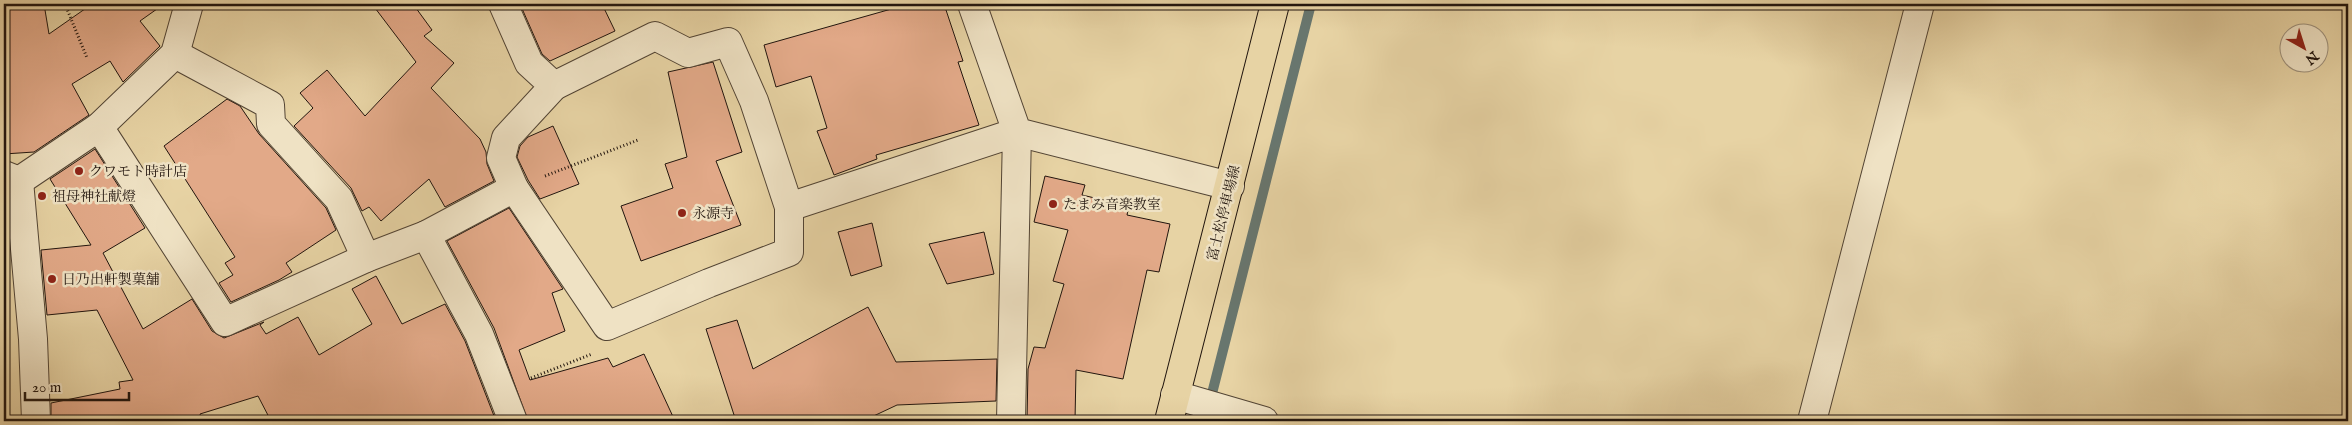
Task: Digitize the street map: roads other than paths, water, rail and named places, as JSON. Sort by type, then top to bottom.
[{"type":"main road","name":"富士松停車場線","points":[[1169,421],[1182,397],[1230,186],[1275,4]]},
{"type":"street","points":[[503,4],[530,63],[554,86]]},
{"type":"street","points":[[972,4],[1017,132],[1011,421]]},
{"type":"street","points":[[1812,421],[1920,4]]},
{"type":"street","points":[[36,421],[33,339],[11,178],[99,127],[175,54],[185,7]]},
{"type":"street","points":[[655,36],[688,53],[728,42],[754,101],[789,207],[789,252],[607,326],[514,188],[501,158],[506,138],[554,86],[655,36]]},
{"type":"street","points":[[175,54],[270,105],[271,124],[339,199],[366,258]]},
{"type":"street","points":[[99,127],[225,322],[366,258],[426,235],[514,188]]},
{"type":"street","points":[[789,207],[1017,132],[1230,186]]},
{"type":"street","points":[[426,235],[478,334],[513,421]]},
{"type":"street","points":[[1182,397],[1221,410],[1264,421]]},
{"type":"waterway","points":[[1205,421],[1311,4]]},
{"type":"place","name":"クワモト時計店","points":[[79,171]]},
{"type":"place","name":"祖母神社献燈","points":[[42,196]]},
{"type":"place","name":"たまみ音楽教室","points":[[1053,204]]},
{"type":"place","name":"永源寺","points":[[682,213]]},
{"type":"place","name":"日乃出軒製菓舗","points":[[52,279]]}]
